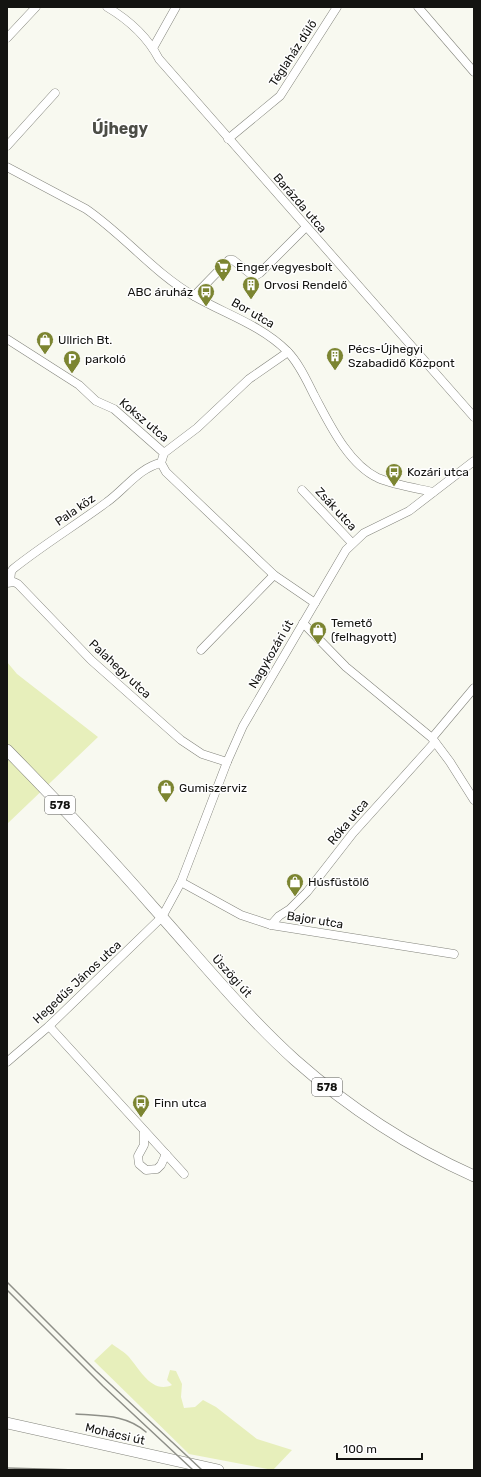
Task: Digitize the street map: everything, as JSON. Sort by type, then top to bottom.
[{"type":"main road","name":"Üszögi út","points":[[7,750],[79,824],[255,1021],[294,1059],[319,1080],[384,1128],[474,1176]]},
{"type":"main road","name":"Mohácsi út","points":[[7,1423],[218,1470]]},
{"type":"street","points":[[7,38],[36,7]]},
{"type":"street","name":"Barázda utca","points":[[107,7],[128,19],[153,48],[159,59],[228,139],[474,417]]},
{"type":"street","points":[[153,48],[176,7]]},
{"type":"street","name":"Téglaház dűlő","points":[[228,139],[280,96],[337,7]]},
{"type":"street","points":[[418,7],[474,72]]},
{"type":"street","points":[[7,146],[55,93]]},
{"type":"street","name":"Bor utca","points":[[7,167],[86,209],[131,247],[194,296],[252,325],[270,337],[288,352],[309,386],[331,428],[360,465],[377,477],[433,492]]},
{"type":"street","points":[[194,296],[229,260],[233,260],[246,272],[255,276],[260,274],[306,227]]},
{"type":"street","name":"Koksz utca","points":[[7,339],[79,385],[96,400],[114,408],[164,453],[161,463],[166,472],[274,575],[315,603]]},
{"type":"street","points":[[164,453],[197,428],[249,379],[288,352]]},
{"type":"street","name":"Nagykozári út","points":[[162,916],[182,882],[226,762],[243,726],[346,550],[364,533],[409,511],[474,461]]},
{"type":"street","name":"Pala köz","points":[[9,578],[13,568],[108,501],[148,468],[161,463]]},
{"type":"street","name":"Zsák utca","points":[[302,490],[352,543]]},
{"type":"street","points":[[201,650],[274,575]]},
{"type":"street","name":"Palahegy utca","points":[[9,578],[18,584],[91,660],[181,740],[202,754],[226,762]]},
{"type":"street","points":[[303,623],[346,667],[434,740],[474,800]]},
{"type":"street","name":"Róka utca","points":[[271,925],[279,916],[290,909],[307,892],[353,833],[434,740],[474,688]]},
{"type":"street","name":"Bajor utca","points":[[182,882],[241,914],[271,925],[454,954]]},
{"type":"street","name":"Hegedűs János utca","points":[[7,1062],[49,1026],[162,916]]},
{"type":"street","points":[[49,1026],[184,1174]]},
{"type":"street","points":[[144,1131],[144,1145],[138,1156],[139,1164],[146,1170],[157,1169],[161,1166],[166,1154]]},
{"type":"green space","points":[[7,662],[17,674],[98,737],[7,824]]},
{"type":"green space","points":[[112,1344],[127,1355],[142,1374],[153,1384],[165,1387],[172,1385],[167,1380],[170,1370],[176,1371],[182,1384],[181,1397],[184,1408],[195,1407],[203,1400],[216,1407],[257,1439],[292,1450],[273,1470],[189,1454],[94,1361]]},
{"type":"railway","points":[[7,1282],[96,1371],[202,1470]]},
{"type":"railway","points":[[7,1290],[103,1386],[193,1470]]},
{"type":"railway","points":[[76,1414],[122,1419],[138,1426],[146,1432]]},
{"type":"railway","points":[[7,1468],[77,1470]]},
{"type":"place","name":"Enger vegyesbolt","points":[[223,282]]},
{"type":"place","name":"Orvosi Rendelő","points":[[251,300]]},
{"type":"place","name":"ABC áruház","points":[[206,307]]},
{"type":"place","name":"Ullrich Bt.","points":[[45,355]]},
{"type":"place","name":"Pécs-Újhegyi Szabadidő Központ","points":[[335,371]]},
{"type":"place","name":"parkoló","points":[[72,374]]},
{"type":"place","name":"Kozári utca","points":[[394,487]]},
{"type":"place","name":"Temető (felhagyott)","points":[[318,645]]},
{"type":"place","name":"Gumiszerviz","points":[[166,803]]},
{"type":"place","name":"Húsfüstölő","points":[[295,897]]},
{"type":"place","name":"Finn utca","points":[[141,1118]]},
{"type":"district","name":"Újhegy","points":[[120,128]]}]
